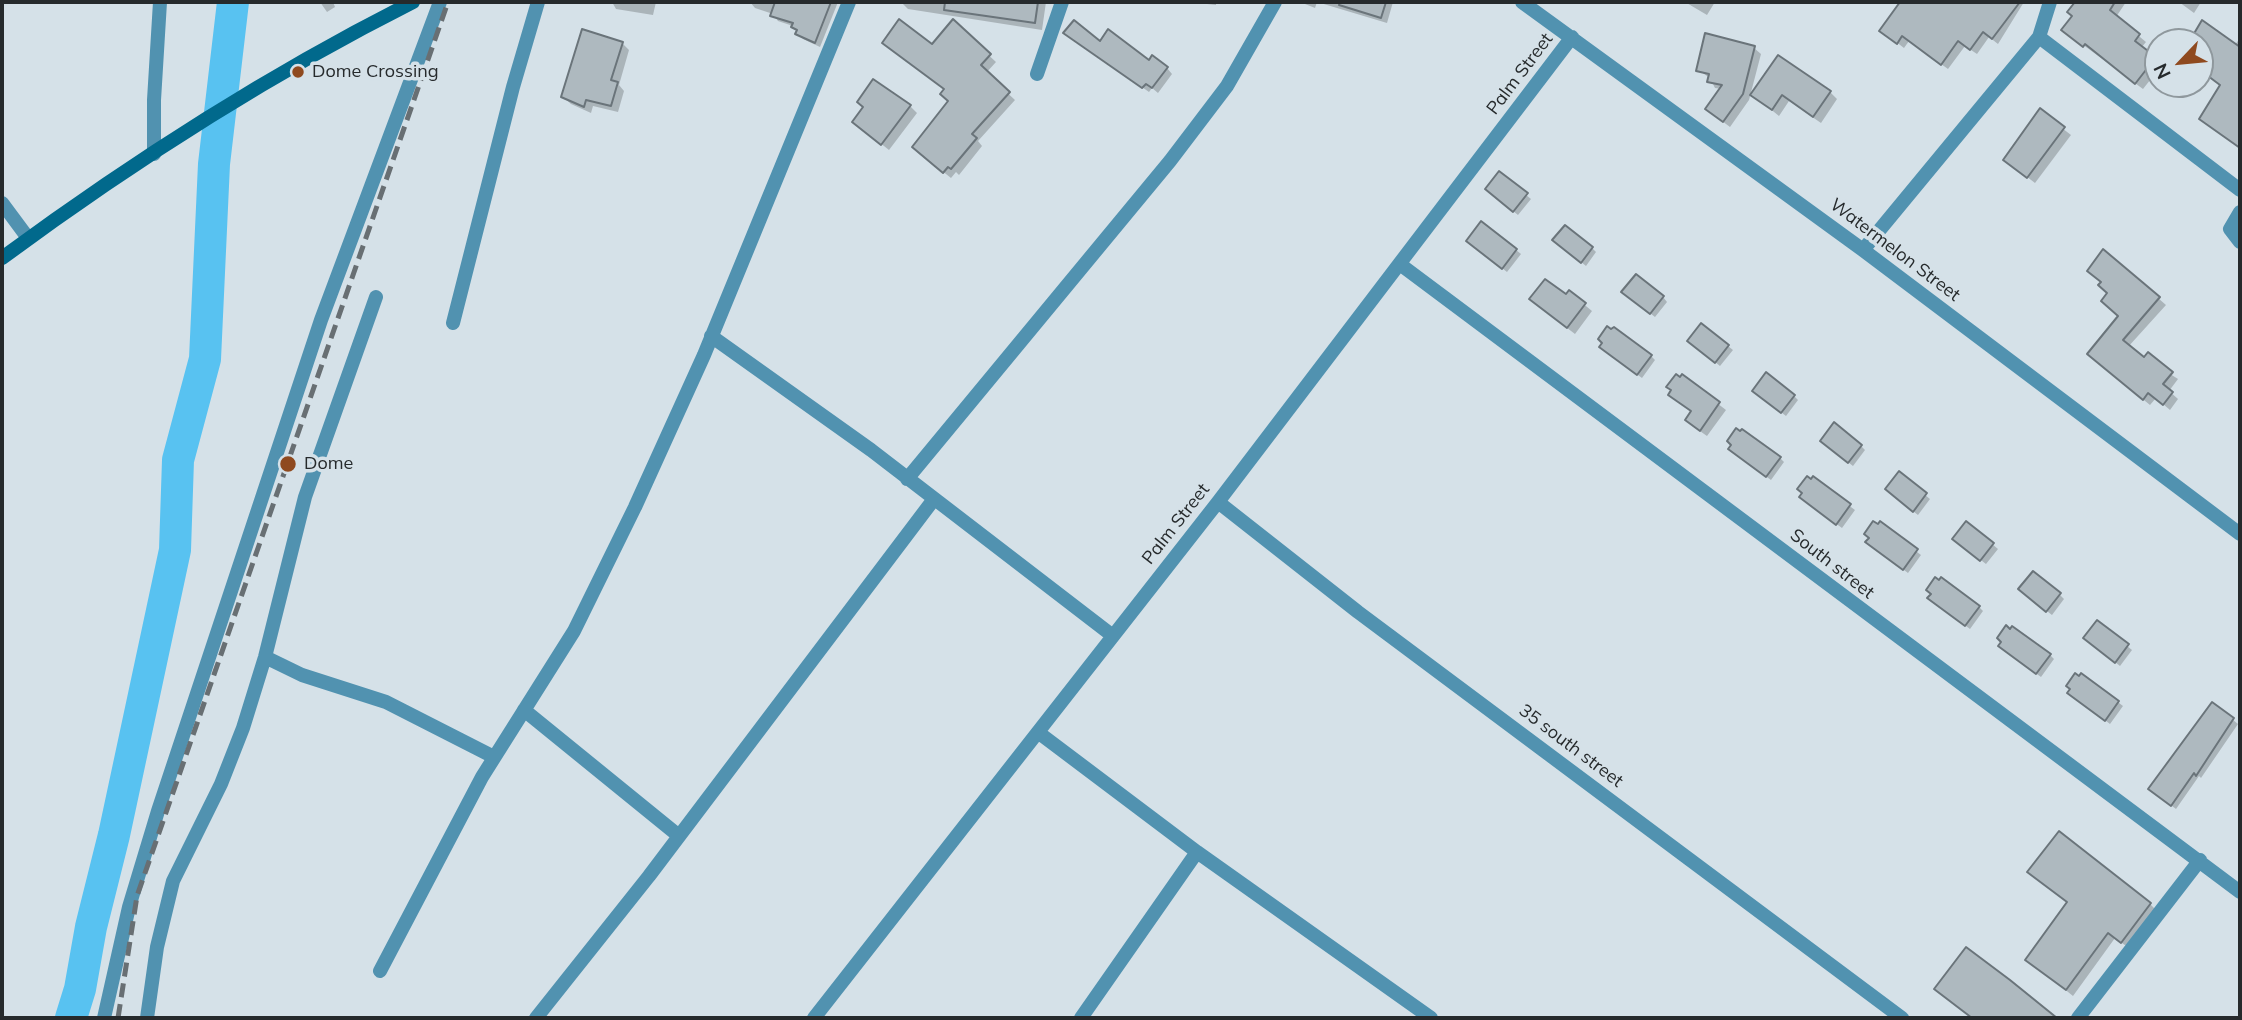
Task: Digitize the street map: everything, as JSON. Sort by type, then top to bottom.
[{"type":"main road","points":[[2,258],[183,135],[260,87],[407,3]]},
{"type":"street","points":[[154,154],[153,100],[160,2]]},
{"type":"street","points":[[104,1018],[129,907],[163,797],[321,320],[440,2]]},
{"type":"street","points":[[453,323],[513,87],[538,2]]},
{"type":"street","points":[[380,971],[494,757],[574,631],[635,508],[711,337],[849,2]]},
{"type":"street","points":[[1037,74],[1062,2]]},
{"type":"street","points":[[907,479],[1170,161],[1227,86],[1275,2]]},
{"type":"street","name":"Watermelon Street","points":[[1522,2],[1863,250],[2240,534]]},
{"type":"street","points":[[1863,250],[2039,37],[2050,2]]},
{"type":"street","name":"Palm Street","points":[[814,1018],[1218,502],[1572,37]]},
{"type":"street","points":[[2039,37],[2240,190]]},
{"type":"street","points":[[2,203],[28,238]]},
{"type":"street","points":[[2240,212],[2230,229],[2240,242]]},
{"type":"street","name":"South street","points":[[1401,265],[1705,489],[1886,630],[2240,892]]},
{"type":"street","points":[[147,1018],[157,947],[173,881],[221,784],[265,657],[305,497],[376,298]]},
{"type":"street","points":[[711,337],[934,499],[1113,636]]},
{"type":"street","points":[[536,1018],[679,836],[934,499]]},
{"type":"street","name":"35 south street","points":[[1218,502],[1358,612],[1902,1018]]},
{"type":"street","points":[[265,657],[302,675],[386,702],[494,757]]},
{"type":"street","points":[[524,710],[679,836]]},
{"type":"street","points":[[1039,733],[1197,852],[1431,1018]]},
{"type":"street","points":[[1081,1018],[1197,852]]},
{"type":"street","points":[[2078,1018],[2200,860]]},
{"type":"building","points":[[775,2],[831,2],[815,43],[795,34],[797,30],[791,27],[793,23],[770,16]]},
{"type":"building","points":[[945,2],[1038,2],[1035,23],[944,10]]},
{"type":"building","points":[[1340,2],[1386,2],[1381,18],[1339,5]]},
{"type":"building","points":[[1900,2],[2020,2],[1992,39],[1983,32],[1970,50],[1958,41],[1941,65],[1902,36],[1897,44],[1879,31]]},
{"type":"building","points":[[2075,2],[2115,2],[2110,10],[2140,34],[2135,41],[2144,48],[2144,72],[2135,84],[2085,44],[2083,47],[2061,30],[2072,16],[2067,12]]},
{"type":"building","points":[[899,19],[932,44],[953,19],[991,54],[981,65],[1010,92],[972,134],[977,138],[951,169],[948,167],[943,173],[912,147],[948,101],[940,94],[944,89],[882,43]]},
{"type":"building","points":[[1074,20],[1100,41],[1108,29],[1149,60],[1152,55],[1168,67],[1152,88],[1146,84],[1142,88],[1063,33]]},
{"type":"building","points":[[2202,20],[2213,28],[2197,28]]},
{"type":"building","points":[[582,29],[623,42],[611,80],[618,82],[611,106],[586,100],[584,107],[561,97]]},
{"type":"building","points":[[2214,29],[2240,47],[2240,148],[2199,119],[2220,85],[2214,80]]},
{"type":"building","points":[[1705,33],[1755,46],[1743,94],[1723,122],[1705,109],[1722,85],[1707,82],[1709,74],[1696,71]]},
{"type":"building","points":[[1778,55],[1831,91],[1813,117],[1782,95],[1772,110],[1750,95]]},
{"type":"building","points":[[873,79],[911,105],[881,145],[852,122],[863,107],[857,102]]},
{"type":"building","points":[[2040,108],[2065,127],[2027,178],[2003,160]]},
{"type":"building","points":[[1499,171],[1528,193],[1513,212],[1485,189]]},
{"type":"building","points":[[1481,221],[1517,249],[1502,269],[1466,241]]},
{"type":"building","points":[[1565,225],[1593,247],[1581,263],[1552,240]]},
{"type":"building","points":[[2103,249],[2160,297],[2123,340],[2144,357],[2148,352],[2173,372],[2163,384],[2173,392],[2163,405],[2148,393],[2143,400],[2087,354],[2118,316],[2101,301],[2107,293],[2098,285],[2101,282],[2087,271]]},
{"type":"building","points":[[1636,274],[1664,296],[1650,314],[1621,292]]},
{"type":"building","points":[[1545,279],[1566,294],[1569,290],[1586,303],[1567,328],[1529,299]]},
{"type":"building","points":[[1701,323],[1729,345],[1715,363],[1687,341]]},
{"type":"building","points":[[1607,326],[1611,329],[1614,327],[1652,355],[1637,375],[1599,347],[1602,343],[1598,339]]},
{"type":"building","points":[[1766,372],[1795,395],[1781,413],[1752,391]]},
{"type":"building","points":[[1676,374],[1680,377],[1682,374],[1720,402],[1700,431],[1685,420],[1691,411],[1668,395],[1671,390],[1666,387]]},
{"type":"building","points":[[1834,422],[1862,445],[1848,463],[1820,441]]},
{"type":"building","points":[[1736,428],[1740,431],[1742,429],[1781,457],[1766,477],[1728,449],[1731,445],[1727,441]]},
{"type":"building","points":[[1899,471],[1927,493],[1913,512],[1885,489]]},
{"type":"building","points":[[1807,476],[1811,479],[1813,476],[1851,504],[1836,525],[1799,497],[1802,493],[1797,489]]},
{"type":"building","points":[[1873,521],[1878,524],[1880,521],[1918,549],[1903,570],[1865,542],[1869,538],[1864,534]]},
{"type":"building","points":[[1966,521],[1994,543],[1980,561],[1952,539]]},
{"type":"building","points":[[2033,571],[2061,593],[2046,612],[2018,589]]},
{"type":"building","points":[[1935,577],[1939,580],[1941,577],[1980,606],[1965,626],[1927,598],[1931,594],[1926,590]]},
{"type":"building","points":[[2097,620],[2129,644],[2115,663],[2083,638]]},
{"type":"building","points":[[2006,625],[2010,629],[2012,626],[2051,654],[2036,674],[1998,646],[2001,642],[1997,638]]},
{"type":"building","points":[[2075,673],[2079,676],[2081,673],[2119,701],[2105,721],[2067,693],[2070,689],[2066,686]]},
{"type":"building","points":[[2212,702],[2234,718],[2196,776],[2194,773],[2171,806],[2148,789]]},
{"type":"building","points":[[2059,831],[2151,903],[2121,943],[2108,933],[2066,990],[2025,960],[2067,902],[2027,872]]},
{"type":"building","points":[[1966,947],[2057,1018],[1972,1018],[1934,989]]},
{"type":"waterway","points":[[71,1018],[80,989],[91,927],[114,835],[175,550],[178,460],[205,359],[214,164],[233,2]]},
{"type":"railway","points":[[118,1018],[137,896],[448,2]]},
{"type":"place","name":"Dome Crossing","points":[[298,72]]},
{"type":"place","name":"Dome","points":[[288,464]]}]
